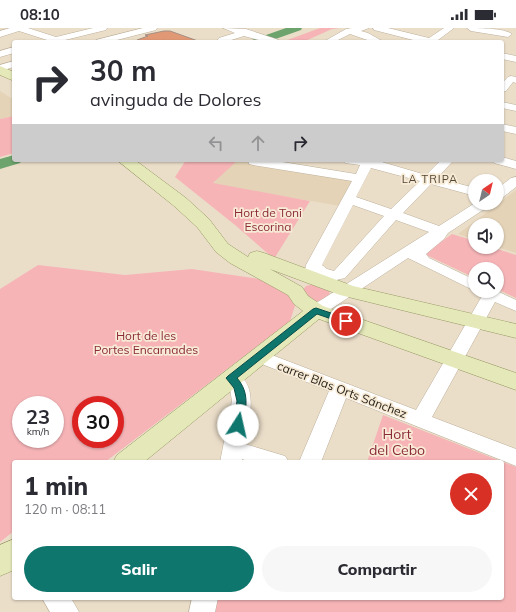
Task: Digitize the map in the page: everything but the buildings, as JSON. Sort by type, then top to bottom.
[{"type":"main road","points":[[0,69],[12,76]]},
{"type":"main road","points":[[0,76],[12,81]]},
{"type":"main road","points":[[128,162],[203,207],[234,241],[245,250],[266,261],[316,273],[347,291],[516,331]]},
{"type":"main road","points":[[140,162],[202,223],[222,248],[237,259],[295,291],[301,300],[316,311],[516,382]]},
{"type":"main road","points":[[295,291],[316,273]]},
{"type":"main road","points":[[128,460],[316,311]]},
{"type":"main road","points":[[0,563],[12,554]]},
{"type":"street","points":[[0,33],[19,28],[56,40]]},
{"type":"street","points":[[62,40],[102,28]]},
{"type":"street","points":[[106,40],[150,28]]},
{"type":"street","points":[[229,28],[244,34],[268,40]]},
{"type":"street","points":[[222,40],[260,28]]},
{"type":"street","points":[[330,40],[349,31],[365,28]]},
{"type":"street","points":[[377,28],[426,40]]},
{"type":"street","points":[[432,40],[450,28]]},
{"type":"street","points":[[470,28],[483,29],[507,36],[516,42]]},
{"type":"street","points":[[349,31],[365,35],[376,40]]},
{"type":"street","points":[[0,54],[12,51]]},
{"type":"street","points":[[504,56],[516,59]]},
{"type":"street","points":[[0,69],[12,65]]},
{"type":"street","points":[[504,87],[511,79],[516,80]]},
{"type":"street","points":[[504,105],[516,108]]},
{"type":"street","points":[[504,128],[516,131]]},
{"type":"street","points":[[259,162],[359,178]]},
{"type":"street","points":[[446,162],[428,179],[393,215],[339,275],[336,277],[323,274],[318,271],[316,273],[349,199],[368,162],[428,179],[468,190]]},
{"type":"street","points":[[504,162],[516,165]]},
{"type":"street","points":[[504,190],[516,181]]},
{"type":"street","points":[[349,199],[440,232]]},
{"type":"street","points":[[316,311],[473,210]]},
{"type":"street","points":[[424,261],[418,255],[419,251],[439,236],[441,234],[440,232]]},
{"type":"street","points":[[407,252],[468,282]]},
{"type":"street","points":[[420,420],[475,322],[482,298]]},
{"type":"street","points":[[500,298],[516,306]]},
{"type":"street","name":"carrer Blas Orts Sánchez","points":[[258,356],[516,458]]},
{"type":"street","points":[[231,378],[239,387],[242,401],[233,456],[263,460]]},
{"type":"street","points":[[311,460],[340,388]]},
{"type":"street","points":[[57,600],[66,612]]},
{"type":"street","points":[[202,612],[205,600]]},
{"type":"shaded area","points":[[0,91],[12,99],[12,116],[0,119]]},
{"type":"shaded area","points":[[236,162],[244,162],[353,179],[340,206],[213,184],[229,165]]},
{"type":"shaded area","points":[[516,190],[516,253],[504,249],[504,218],[479,218],[490,210],[504,210],[504,199]]},
{"type":"shaded area","points":[[468,226],[468,238],[458,234]]},
{"type":"green space","points":[[320,28],[340,28],[332,29],[307,40],[287,40]]},
{"type":"green space","points":[[12,116],[12,154],[0,157],[0,119]]},
{"type":"green space","name":"Hort de Toni Escorina","points":[[185,162],[236,162],[213,183],[310,201],[274,259],[235,225],[175,177]]},
{"type":"green space","points":[[452,234],[468,239],[468,254],[504,254],[504,251],[516,255],[516,298],[504,292],[504,262],[468,262],[468,275],[424,254]]},
{"type":"green space","name":"Hort de les Portes Encarnades","points":[[38,265],[125,275],[192,269],[272,281],[295,300],[295,306],[290,321],[124,448],[124,396],[72,396],[72,448],[123,448],[108,460],[12,460],[12,533],[0,542],[0,289]]},
{"type":"green space","points":[[314,284],[329,290],[330,296],[320,301],[310,301],[302,291],[306,286]]},
{"type":"green space","name":"Hort del Cebo","points":[[383,415],[498,460],[368,460]]},
{"type":"green space","name":"Hort del Cebo","points":[[504,462],[516,467],[516,612],[210,612],[213,600],[504,600]]},
{"type":"waterway","points":[[262,40],[297,28]]},
{"type":"waterway","points":[[0,164],[12,161]]},
{"type":"district","name":"LA TRIPA","points":[[430,179]]},
{"type":"route","points":[[238,425],[242,401],[239,387],[231,378],[316,311],[346,321]]}]
